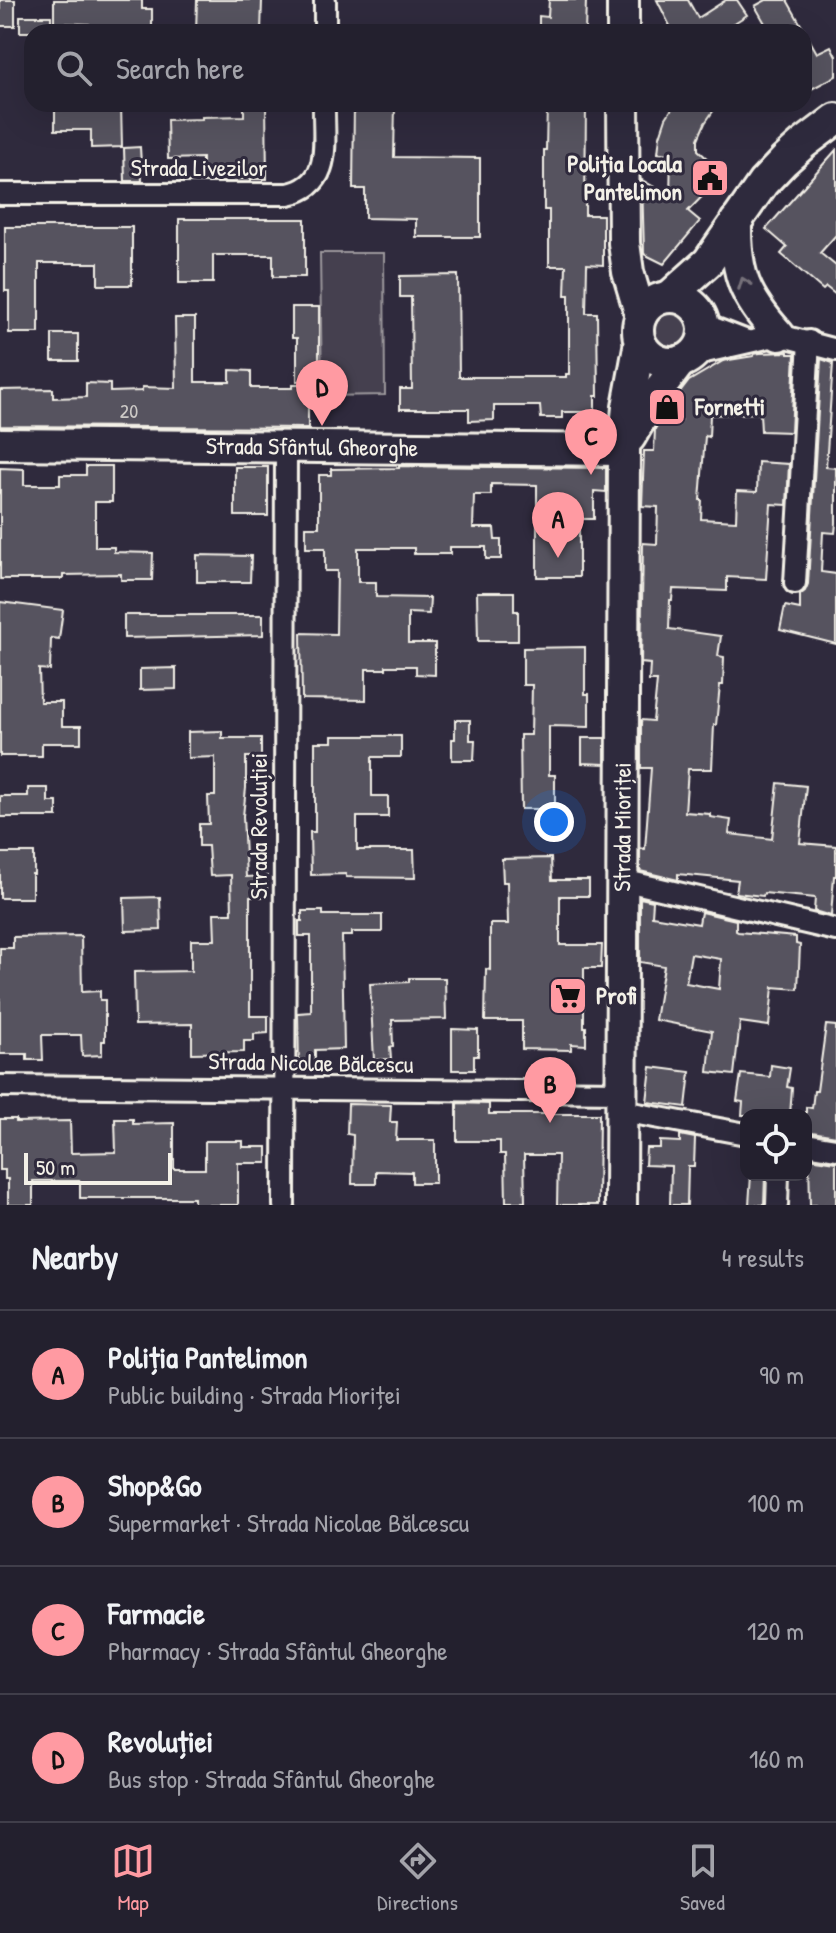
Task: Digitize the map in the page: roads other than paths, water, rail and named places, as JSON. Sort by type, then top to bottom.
[{"type":"street","points":[[325,0],[325,24]]},
{"type":"street","points":[[623,0],[623,24]]},
{"type":"street","name":"Strada Livezilor","points":[[0,194],[288,194],[301,191],[312,184],[323,163],[324,112]]},
{"type":"street","name":"Strada Mioriței","points":[[621,1205],[624,450],[628,407],[652,314],[631,286],[625,257],[623,112]]},
{"type":"street","points":[[836,119],[784,161],[763,183],[708,262],[652,314],[652,357],[672,363],[779,335],[836,350]]},
{"type":"street","points":[[736,221],[741,279],[755,306],[779,335]]},
{"type":"street","points":[[687,358],[702,341],[704,333],[701,318],[708,262]]},
{"type":"street","points":[[652,314],[685,300],[701,318],[747,341]]},
{"type":"street","points":[[795,583],[809,341]]},
{"type":"street","name":"Strada Mioriței","points":[[624,450],[652,399],[687,358]]},
{"type":"street","name":"Strada Sfântul Gheorghe","points":[[0,444],[624,450]]},
{"type":"street","name":"Strada Revoluției","points":[[284,1205],[286,446]]},
{"type":"street","points":[[622,880],[836,930]]},
{"type":"street","name":"Strada Nicolae Bălcescu","points":[[0,1086],[284,1088],[622,1102],[740,1132]]},
{"type":"street","points":[[812,1145],[836,1149]]},
{"type":"street","points":[[777,1205],[778,1181]]},
{"type":"place","name":"Poliția Locala Pantelimon","points":[[710,178]]},
{"type":"place","name":"Fornetti","points":[[667,407]]},
{"type":"place","name":"Revoluției","points":[[322,426]]},
{"type":"place","name":"Farmacie","points":[[591,475]]},
{"type":"place","name":"Poliția Pantelimon","points":[[558,558]]},
{"type":"place","name":"Profi","points":[[568,996]]},
{"type":"place","name":"Shop&Go","points":[[550,1123]]}]
